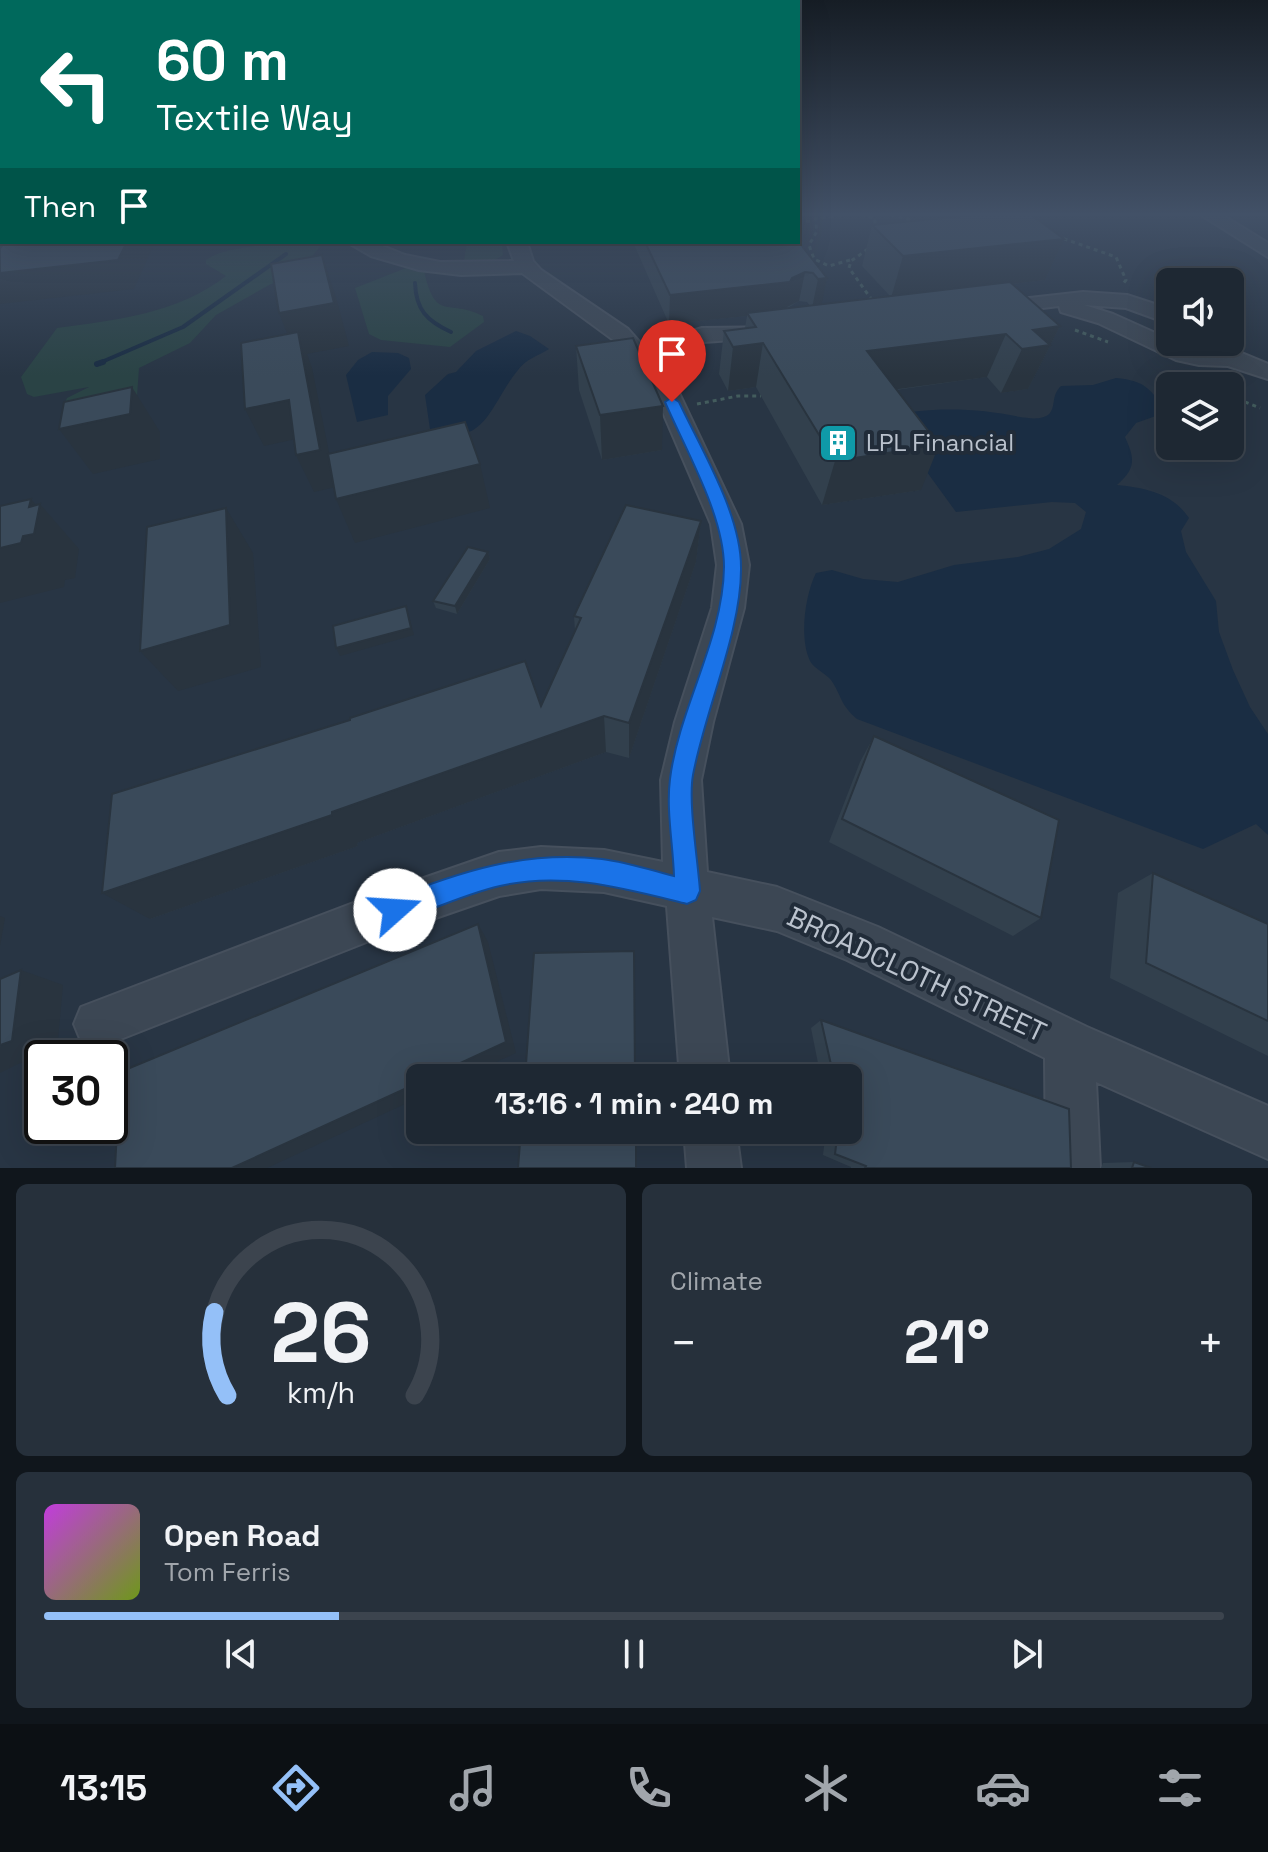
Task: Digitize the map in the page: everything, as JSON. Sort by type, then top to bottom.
[{"type":"street","points":[[432,268],[465,270],[504,268]]},
{"type":"street","points":[[529,268],[620,334],[660,378],[721,513],[733,565],[728,608],[694,722],[681,780],[687,891],[704,1064]]},
{"type":"street","points":[[966,311],[1079,296],[1129,301],[1156,312]]},
{"type":"street","points":[[1052,302],[1115,323],[1164,350],[1209,361],[1230,359]]},
{"type":"street","points":[[641,354],[699,328],[787,330]]},
{"type":"street","points":[[1225,356],[1268,372]]},
{"type":"street","name":"BROADCLOTH STREET","points":[[98,1024],[369,919],[499,874],[541,868],[604,871],[777,909],[862,943],[1070,1044],[1268,1133]]},
{"type":"street","points":[[1070,1044],[1073,1168]]},
{"type":"street","points":[[711,1144],[714,1168]]},
{"type":"path","points":[[850,268],[879,309]]},
{"type":"path","points":[[1116,284],[1126,280],[1121,268]]},
{"type":"path","points":[[697,404],[738,396],[761,396]]},
{"type":"path","points":[[1244,402],[1260,408]]},
{"type":"green space","points":[[212,268],[302,268],[297,274],[271,284],[216,315],[190,343],[139,368],[136,411],[64,405],[67,398],[89,387],[34,397],[27,394],[21,377],[57,328],[167,307],[207,289],[226,276]]},
{"type":"green space","points":[[406,268],[424,271],[438,303],[471,311],[483,316],[484,322],[450,347],[381,340],[369,334],[355,288]]},
{"type":"water","points":[[516,331],[549,349],[521,366],[493,409],[475,429],[463,434],[448,434],[430,429],[425,395],[448,374],[456,372],[476,351]]},
{"type":"water","points":[[372,352],[398,353],[409,358],[411,369],[388,396],[388,415],[357,422],[346,375],[358,360]]},
{"type":"water","points":[[1116,378],[1134,381],[1156,397],[1156,416],[1136,423],[1125,437],[1132,463],[1117,485],[1158,493],[1175,503],[1189,518],[1181,531],[1186,552],[1216,601],[1219,632],[1233,670],[1250,707],[1268,734],[1268,835],[1256,824],[1203,849],[857,719],[845,706],[831,680],[810,661],[805,641],[805,617],[816,573],[832,570],[863,579],[898,582],[954,565],[1018,557],[1049,549],[1081,529],[1086,512],[1075,503],[1052,502],[956,512],[887,417],[919,411],[953,410],[1040,418],[1050,413],[1061,386],[1093,385]]},
{"type":"building","points":[[0,268],[50,268],[0,273]]},
{"type":"building","points":[[272,268],[325,268],[334,303],[279,313]]},
{"type":"building","points":[[657,268],[819,268],[827,278],[818,279],[813,273],[805,272],[790,282],[670,295]]},
{"type":"building","points":[[1010,282],[1060,326],[1033,330],[1050,345],[1022,349],[1006,334],[867,351],[939,445],[835,461],[763,343],[733,347],[724,331],[756,327],[747,313]]},
{"type":"building","points":[[298,332],[320,450],[296,455],[289,400],[245,409],[241,343]]},
{"type":"building","points":[[633,338],[663,406],[600,415],[576,346]]},
{"type":"building","points":[[132,387],[130,414],[59,429],[64,402]]},
{"type":"building","points":[[465,422],[480,464],[336,499],[328,454]]},
{"type":"building","points":[[31,499],[29,507],[40,504],[34,534],[23,536],[21,543],[0,548],[0,506]]},
{"type":"building","points":[[626,505],[701,521],[629,723],[604,716],[332,812],[332,815],[102,893],[112,794],[350,720],[525,661],[541,706],[581,618],[574,616]]},
{"type":"building","points":[[226,508],[230,625],[140,651],[147,527]]},
{"type":"building","points":[[468,547],[488,552],[455,606],[433,601]]},
{"type":"building","points":[[406,606],[411,628],[336,648],[333,626]]},
{"type":"building","points":[[874,736],[1059,820],[1041,918],[842,819]]},
{"type":"building","points":[[1153,873],[1268,924],[1268,1021],[1146,963]]},
{"type":"building","points":[[478,924],[506,1042],[458,1064],[406,1064],[406,1088],[232,1168],[115,1168],[116,1144],[128,1144],[128,1069]]},
{"type":"building","points":[[634,951],[635,1064],[526,1064],[534,953]]},
{"type":"building","points":[[21,970],[12,1041],[0,1045],[0,979]]},
{"type":"building","points":[[821,1020],[1069,1109],[1071,1168],[865,1168],[835,1154],[836,1144],[862,1144],[862,1064],[831,1064]]},
{"type":"building","points":[[520,1144],[636,1144],[636,1168],[518,1168]]},
{"type":"building","points":[[1134,1162],[1151,1168],[1132,1168]]},
{"type":"waterway","points":[[103,362],[97,364],[183,327],[267,268]]},
{"type":"waterway","points":[[415,283],[424,314],[451,332]]},
{"type":"place","name":"LPL Financial","points":[[838,443]]},
{"type":"route","points":[[395,910],[499,874],[541,868],[604,871],[687,891],[681,780],[694,722],[728,608],[733,565],[726,524],[672,402]]}]
